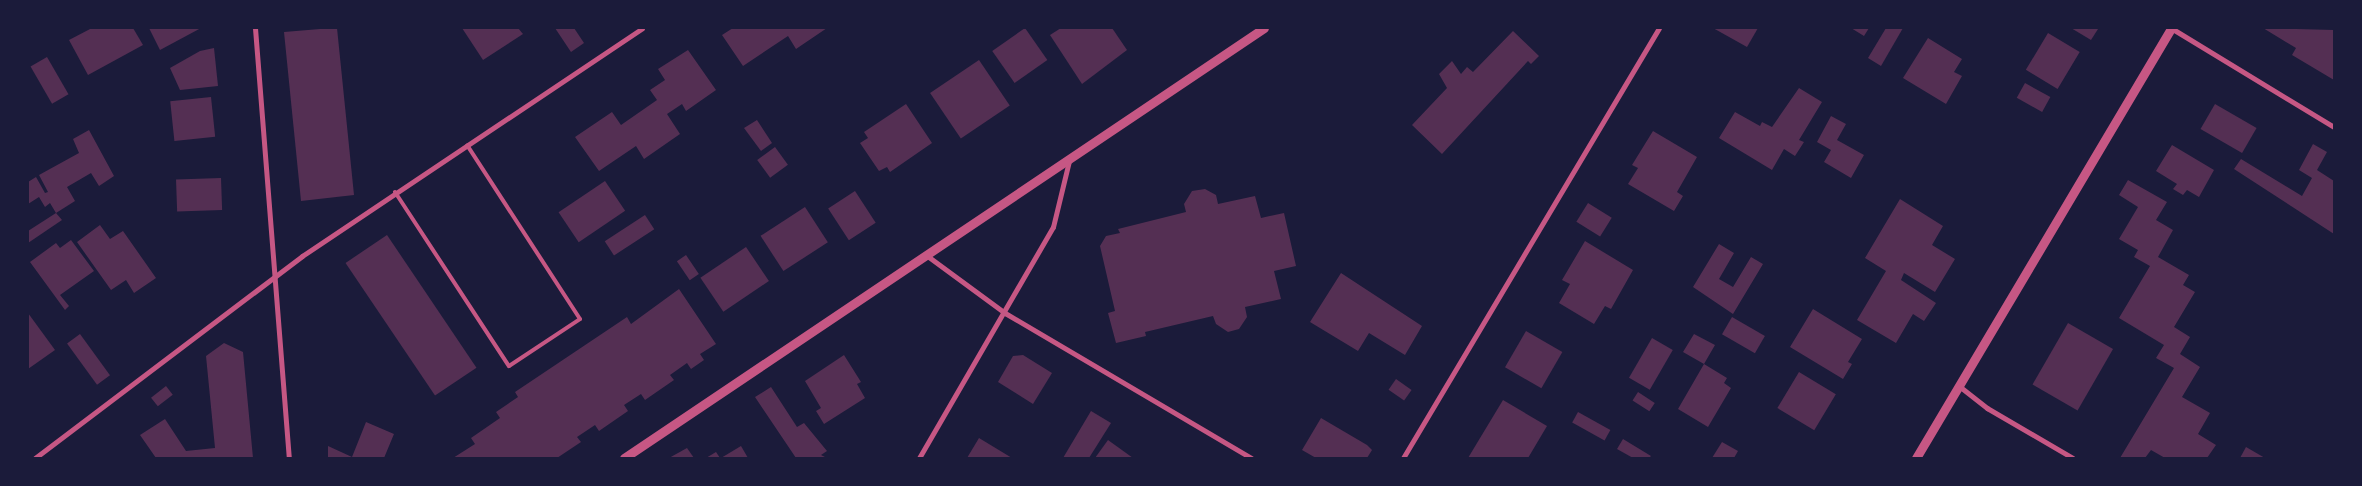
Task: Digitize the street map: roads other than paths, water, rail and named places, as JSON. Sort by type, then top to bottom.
[{"type":"street","points":[[256,28],[289,458]]},
{"type":"street","points":[[35,458],[274,277],[394,192],[467,146],[642,28]]},
{"type":"street","points":[[624,458],[1264,28]]},
{"type":"street","points":[[1403,458],[1659,28]]},
{"type":"street","points":[[1916,458],[2171,28],[2334,127]]},
{"type":"street","points":[[919,458],[1006,313],[1053,227],[1068,161]]},
{"type":"street","points":[[926,255],[1006,313],[1252,458]]},
{"type":"street","points":[[1959,386],[1987,408],[2073,458]]},
{"type":"lane","points":[[394,192],[509,366],[580,319],[467,146]]}]
